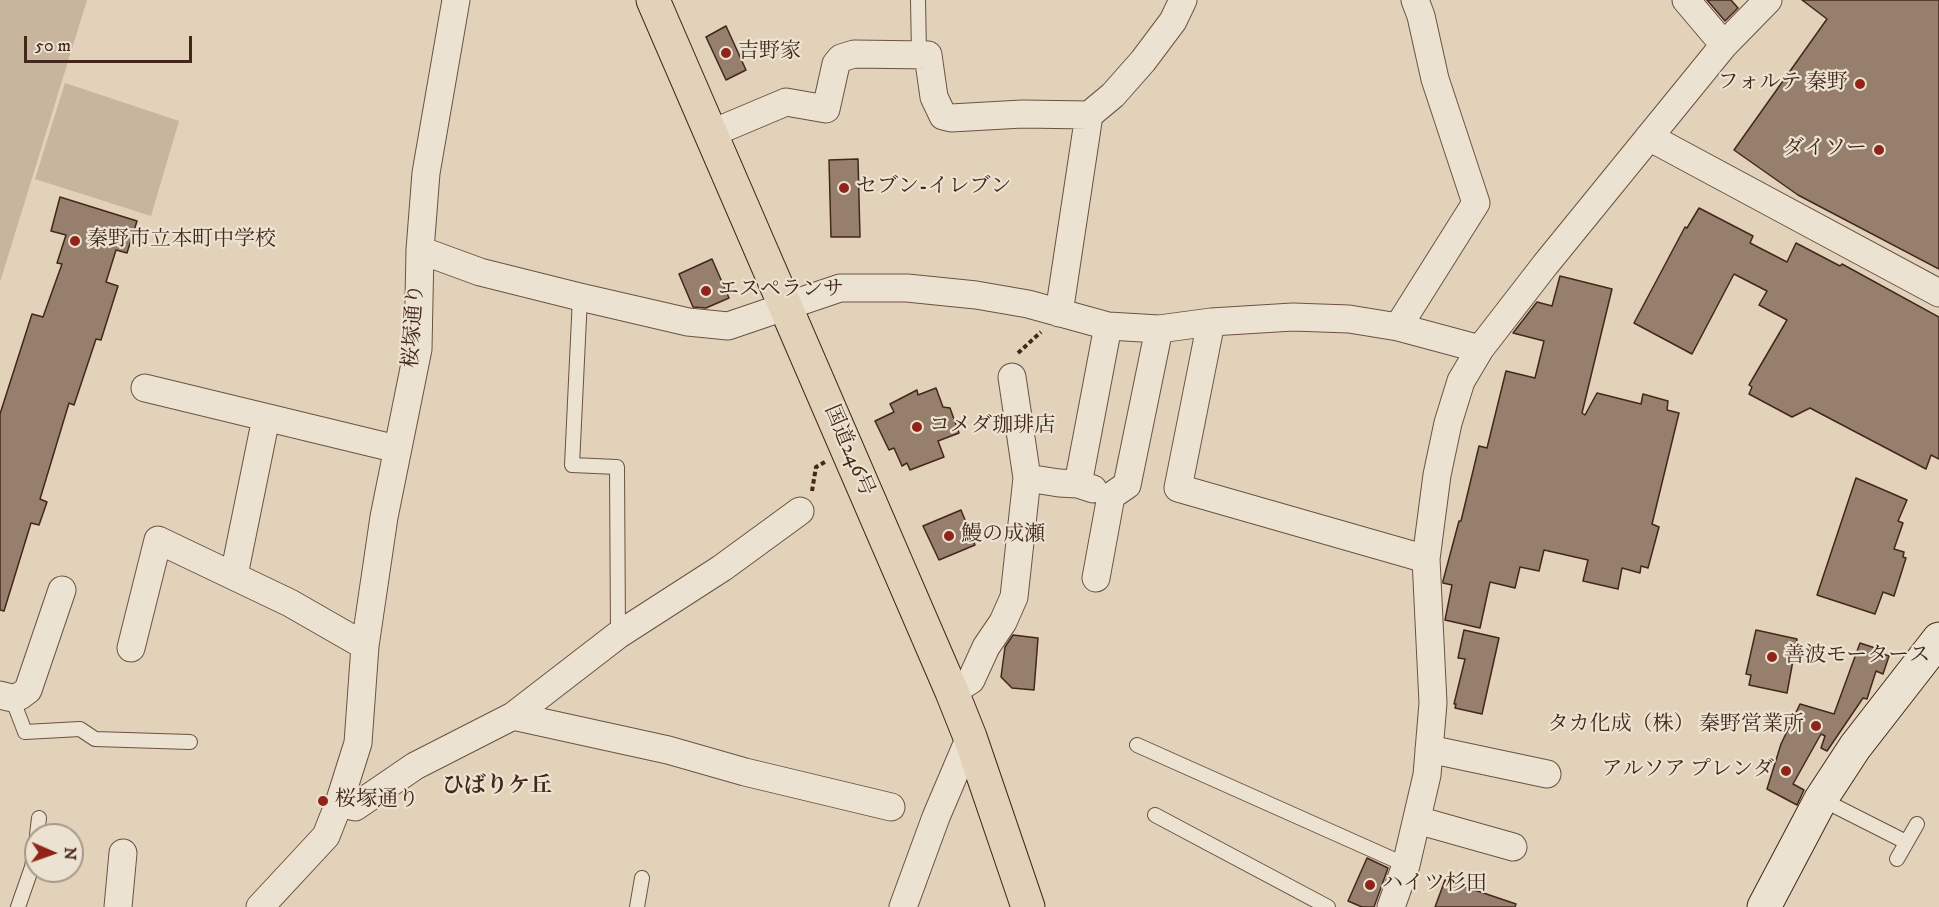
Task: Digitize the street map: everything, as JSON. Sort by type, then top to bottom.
[{"type":"highway","name":"国道246号","points":[[652,0],[952,692],[970,737],[1028,907]]},
{"type":"main road","points":[[1764,907],[1821,799],[1855,747],[1939,639]]},
{"type":"street","name":"桜塚通り","points":[[260,907],[326,836],[358,743],[366,646],[384,517],[418,349],[420,250],[426,173],[456,0]]},
{"type":"street","points":[[1051,318],[1089,115],[1113,94],[1143,61],[1173,21],[1183,0]]},
{"type":"street","points":[[1398,327],[1476,203],[1435,79],[1421,16],[1415,0]]},
{"type":"street","points":[[1686,0],[1724,45]]},
{"type":"street","points":[[1391,907],[1406,865],[1427,775],[1433,703],[1426,559],[1437,475],[1448,423],[1461,381],[1480,349],[1545,264],[1724,45],[1768,0]]},
{"type":"street","points":[[710,134],[786,102],[826,109],[836,64],[842,58],[854,54],[928,55],[934,97],[943,116],[951,118],[1022,114],[1089,115]]},
{"type":"street","points":[[1649,137],[1939,293]]},
{"type":"street","points":[[420,250],[480,272],[580,297],[688,321],[728,326],[840,288],[907,288],[976,295],[1051,318],[1108,326],[1159,328],[1293,317],[1349,319],[1398,327],[1480,349]]},
{"type":"street","points":[[1211,322],[1178,488],[1426,559]]},
{"type":"street","points":[[1078,484],[1108,326]]},
{"type":"street","points":[[1096,578],[1111,496],[1127,485],[1159,328]]},
{"type":"street","points":[[952,692],[971,680],[986,647],[1003,622],[1014,597],[1028,478],[1014,366]]},
{"type":"street","points":[[145,389],[397,449]]},
{"type":"street","points":[[234,575],[266,418]]},
{"type":"street","points":[[1028,478],[1078,484],[1111,496]]},
{"type":"street","points":[[339,803],[355,807],[415,766],[513,716],[618,635],[722,568],[806,500]]},
{"type":"street","points":[[131,648],[158,540],[290,603],[366,646]]},
{"type":"street","points":[[6,697],[20,696],[28,690],[63,590]]},
{"type":"street","points":[[513,716],[668,750],[745,772],[891,807]]},
{"type":"street","points":[[903,907],[936,817],[970,737]]},
{"type":"street","points":[[1430,749],[1547,774]]},
{"type":"street","points":[[1417,820],[1513,847]]},
{"type":"street","points":[[118,907],[123,854]]},
{"type":"lane","points":[[918,0],[919,54]]},
{"type":"lane","points":[[580,297],[572,465],[617,467],[618,635]]},
{"type":"lane","points":[[6,697],[25,732],[80,729],[95,739],[190,742]]},
{"type":"lane","points":[[1137,745],[1406,865]]},
{"type":"lane","points":[[1821,799],[1906,842]]},
{"type":"lane","points":[[1155,815],[1328,907]]},
{"type":"lane","points":[[38,823],[39,818]]},
{"type":"lane","points":[[1897,859],[1917,824]]},
{"type":"lane","points":[[637,907],[642,878]]},
{"type":"lane","points":[[18,907],[26,883]]},
{"type":"path","points":[[1014,366],[1020,349],[1051,318]]},
{"type":"path","points":[[806,500],[816,467],[826,462]]},
{"type":"shaded area","points":[[0,0],[87,0],[0,282]]},
{"type":"shaded area","points":[[65,83],[179,121],[151,216],[35,179]]},
{"type":"building","points":[[1707,0],[1731,0],[1738,8],[1725,21]]},
{"type":"building","name":"フォルテ 秦野","points":[[1802,0],[1939,0],[1939,269],[1798,195],[1734,150],[1827,19]]},
{"type":"building","name":"吉野家","points":[[726,26],[746,70],[726,80],[706,37]]},
{"type":"building","name":"セブン-イレブン","points":[[858,159],[860,237],[831,237],[829,160]]},
{"type":"building","points":[[60,197],[137,221],[127,253],[116,250],[106,282],[118,286],[101,340],[96,339],[74,405],[69,403],[40,499],[47,502],[39,525],[31,523],[4,611],[0,610],[0,414],[32,314],[43,317],[62,264],[57,263],[66,235],[51,231]]},
{"type":"building","points":[[1699,208],[1753,236],[1750,243],[1787,262],[1796,243],[1840,266],[1842,264],[1939,317],[1939,459],[1931,455],[1926,469],[1810,408],[1792,417],[1749,394],[1752,387],[1749,385],[1787,320],[1759,305],[1767,291],[1734,274],[1692,354],[1634,323],[1685,227],[1687,228]]},
{"type":"building","name":"エスペランサ","points":[[712,259],[729,298],[706,308],[693,307],[679,274]]},
{"type":"building","points":[[1560,276],[1612,289],[1582,413],[1585,415],[1597,393],[1641,404],[1643,394],[1668,401],[1667,410],[1679,413],[1652,524],[1659,527],[1648,568],[1641,566],[1640,573],[1622,568],[1618,589],[1583,581],[1588,560],[1544,550],[1539,571],[1520,567],[1515,588],[1490,582],[1480,628],[1445,620],[1452,585],[1443,583],[1443,581],[1459,521],[1461,521],[1479,446],[1487,448],[1506,371],[1535,378],[1544,341],[1513,333],[1537,302],[1552,306]]},
{"type":"building","name":"コメダ珈琲店","points":[[936,388],[943,407],[950,408],[959,433],[938,441],[944,457],[910,470],[907,463],[902,466],[894,448],[889,450],[875,421],[894,412],[890,404],[917,390],[918,395]]},
{"type":"building","points":[[1856,478],[1907,500],[1898,521],[1903,523],[1894,549],[1904,552],[1903,557],[1906,558],[1894,596],[1883,592],[1875,614],[1817,595]]},
{"type":"building","name":"鰻の成瀬","points":[[961,510],[975,545],[939,560],[923,526]]},
{"type":"building","points":[[1464,630],[1499,638],[1482,714],[1455,708],[1456,704],[1454,704],[1465,659],[1458,658]]},
{"type":"building","name":"善波モータース","points":[[1756,630],[1797,639],[1787,693],[1749,685],[1751,675],[1746,674]]},
{"type":"building","points":[[1013,635],[1038,638],[1034,690],[1012,688],[1001,677],[1005,647]]},
{"type":"building","points":[[1860,643],[1884,651],[1883,654],[1889,656],[1883,674],[1876,671],[1867,699],[1863,698],[1827,751],[1821,748],[1825,736],[1821,734],[1793,784],[1804,790],[1797,805],[1767,789],[1781,744],[1800,704],[1834,714]]},
{"type":"building","name":"ハイツ杉田","points":[[1367,858],[1388,868],[1374,907],[1362,907],[1348,901]]},
{"type":"building","points":[[1445,880],[1516,904],[1515,907],[1435,907]]},
{"type":"place","name":"吉野家","points":[[726,53]]},
{"type":"place","name":"フォルテ 秦野","points":[[1860,84]]},
{"type":"place","name":"ダイソー","points":[[1879,150]]},
{"type":"place","name":"セブン-イレブン","points":[[844,188]]},
{"type":"place","name":"秦野市立本町中学校","points":[[75,241]]},
{"type":"place","name":"エスペランサ","points":[[706,291]]},
{"type":"place","name":"コメダ珈琲店","points":[[917,427]]},
{"type":"place","name":"鰻の成瀬","points":[[949,536]]},
{"type":"place","name":"善波モータース","points":[[1772,657]]},
{"type":"place","name":"タカ化成（株） 秦野営業所","points":[[1816,726]]},
{"type":"place","name":"アルソア プレンダ","points":[[1786,771]]},
{"type":"place","name":"桜塚通り","points":[[323,801]]},
{"type":"place","name":"ハイツ杉田","points":[[1370,885]]},
{"type":"district","name":"ひばりケ丘","points":[[497,787]]}]
